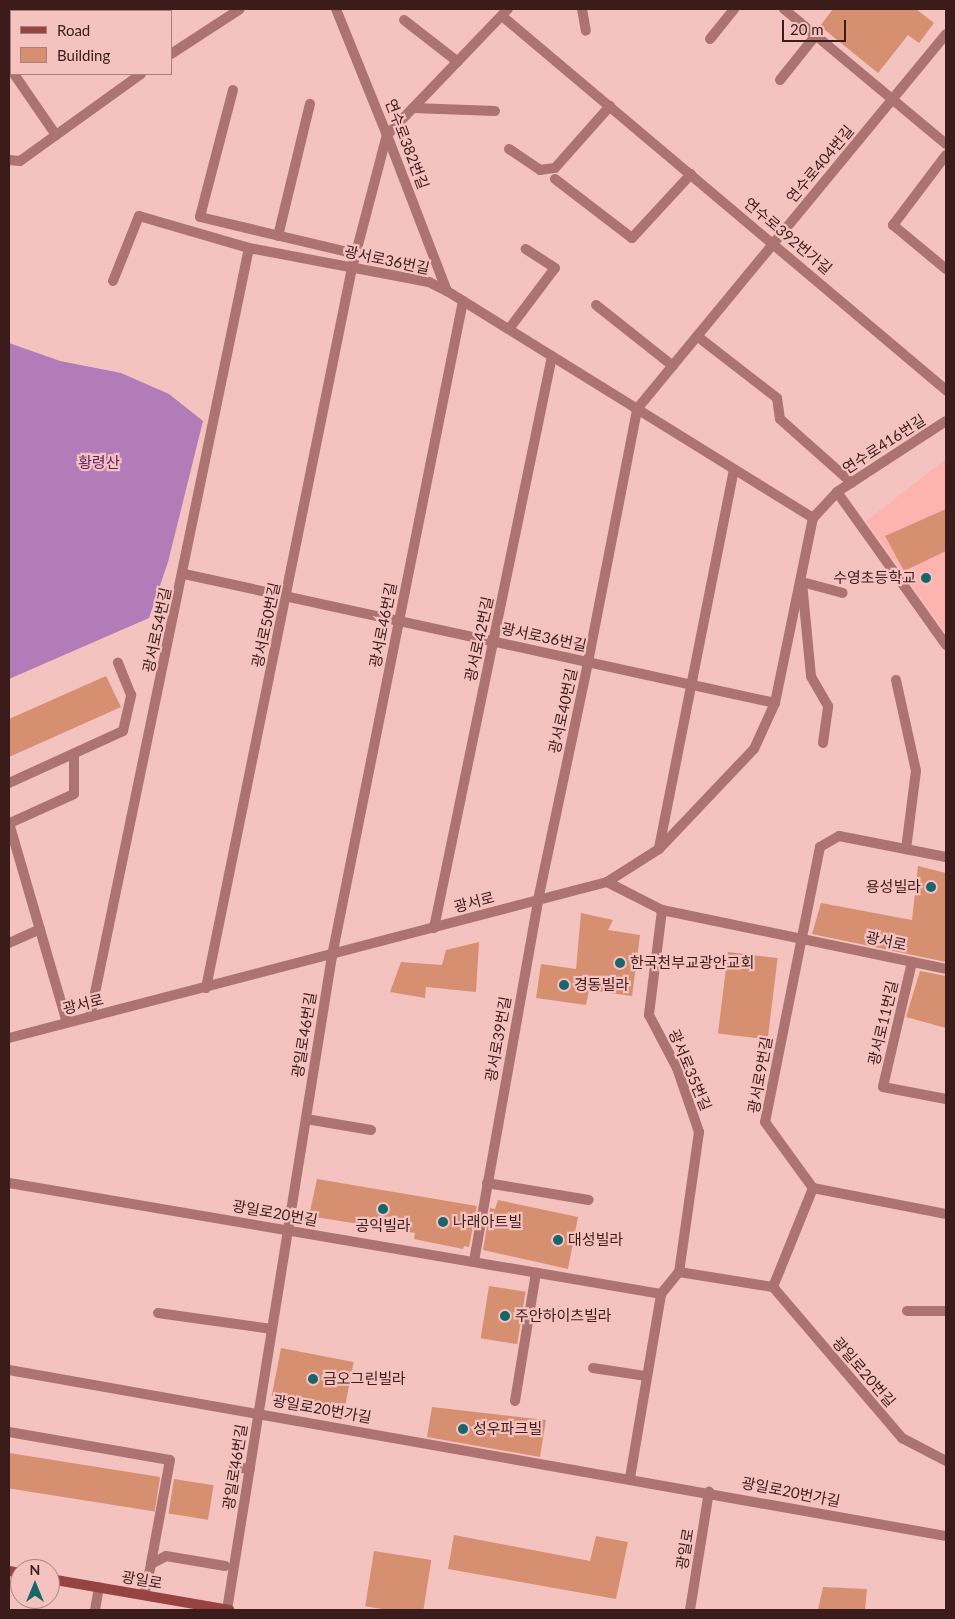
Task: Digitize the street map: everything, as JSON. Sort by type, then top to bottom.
[{"type":"street","points":[[172,53],[240,9]]},
{"type":"street","name":"연수로382번길","points":[[336,9],[388,135],[447,291]]},
{"type":"street","points":[[582,9],[586,31]]},
{"type":"street","points":[[710,39],[734,9]]},
{"type":"street","points":[[784,9],[946,144]]},
{"type":"street","points":[[388,135],[505,12]]},
{"type":"street","name":"연수로392번가길","points":[[505,12],[610,106],[946,390]]},
{"type":"street","points":[[404,20],[458,62]]},
{"type":"street","name":"연수로404번길","points":[[637,409],[946,34]]},
{"type":"street","points":[[780,80],[816,35]]},
{"type":"street","points":[[15,75],[56,135]]},
{"type":"street","points":[[9,160],[20,161],[137,75]]},
{"type":"street","points":[[233,90],[200,217],[356,254]]},
{"type":"street","points":[[278,236],[310,104]]},
{"type":"street","points":[[509,149],[540,170],[555,168],[610,106]]},
{"type":"street","points":[[414,108],[495,111]]},
{"type":"street","name":"광서로50번길","points":[[206,988],[352,268],[388,135]]},
{"type":"street","points":[[946,155],[893,225],[946,269]]},
{"type":"street","points":[[556,179],[632,238],[691,174]]},
{"type":"street","name":"광서로36번길","points":[[113,281],[139,216],[249,248],[429,282],[509,329],[813,518]]},
{"type":"street","name":"광서로54번길","points":[[90,1017],[184,574],[249,248]]},
{"type":"street","points":[[509,329],[555,268],[526,249]]},
{"type":"street","name":"광서로46번길","points":[[332,956],[463,301]]},
{"type":"street","points":[[596,305],[673,366]]},
{"type":"street","points":[[697,336],[778,398],[780,419],[852,483]]},
{"type":"street","name":"광서로42번길","points":[[434,928],[552,356]]},
{"type":"street","name":"광서로40번길","points":[[538,900],[588,662],[637,409]]},
{"type":"street","name":"연수로416번길","points":[[813,518],[837,492],[946,421]]},
{"type":"street","points":[[659,849],[734,469]]},
{"type":"street","name":"연수로416번길","points":[[837,492],[946,645]]},
{"type":"street","points":[[607,882],[659,849],[754,749],[776,703],[802,582],[813,518]]},
{"type":"street","name":"광서로36번길","points":[[184,574],[776,703]]},
{"type":"street","points":[[802,582],[843,593]]},
{"type":"street","points":[[802,582],[811,676],[828,706],[823,743]]},
{"type":"street","points":[[9,782],[123,731],[131,696],[118,664]]},
{"type":"street","points":[[896,680],[916,771],[906,849]]},
{"type":"street","points":[[67,1023],[9,823],[74,794],[74,754]]},
{"type":"street","name":"광서로9번길","points":[[813,1188],[765,1122],[800,939],[820,847],[839,836],[946,857]]},
{"type":"street","name":"광서로","points":[[9,1038],[332,956],[607,882],[662,910],[946,969]]},
{"type":"street","name":"광서로39번길","points":[[474,1261],[538,900]]},
{"type":"street","name":"광서로35번길","points":[[662,910],[649,1015],[677,1068],[699,1132],[680,1272]]},
{"type":"street","points":[[9,943],[40,929]]},
{"type":"street","name":"광일로46번길","points":[[228,1610],[332,956]]},
{"type":"street","name":"광서로11번길","points":[[912,962],[883,1087],[946,1099]]},
{"type":"street","points":[[306,1119],[371,1130]]},
{"type":"street","name":"광일로20번길","points":[[9,1183],[661,1294]]},
{"type":"street","points":[[487,1184],[589,1200]]},
{"type":"street","points":[[630,1478],[661,1294],[680,1272],[773,1287],[813,1188],[946,1214]]},
{"type":"street","points":[[515,1402],[536,1273]]},
{"type":"street","name":"광일로20번길","points":[[773,1287],[902,1438],[946,1461]]},
{"type":"street","points":[[907,1311],[946,1311]]},
{"type":"street","points":[[158,1313],[272,1329]]},
{"type":"street","points":[[593,1368],[646,1376]]},
{"type":"street","name":"광일로20번가길","points":[[9,1370],[630,1478],[946,1536]]},
{"type":"street","points":[[9,1432],[170,1460],[144,1595]]},
{"type":"street","points":[[234,1467],[250,1469]]},
{"type":"street","name":"광일로","points":[[690,1610],[709,1492]]},
{"type":"street","points":[[151,1564],[166,1556],[225,1566]]},
{"type":"street","name":"광일로","points":[[60,1581],[228,1610]]},
{"type":"street","points":[[95,1610],[99,1587]]},
{"type":"shaded area","name":"수영초등학교","points":[[946,459],[946,634],[866,521]]},
{"type":"green space","name":"황령산","points":[[9,343],[60,361],[121,373],[169,394],[203,421],[168,562],[149,618],[9,679]]},
{"type":"building","points":[[833,9],[916,9],[934,23],[919,43],[908,35],[878,73],[820,26]]},
{"type":"building","points":[[946,509],[946,551],[904,571],[885,536]]},
{"type":"building","points":[[106,676],[121,707],[9,757],[9,719]]},
{"type":"building","points":[[918,866],[946,873],[946,962],[812,934],[821,903],[912,920]]},
{"type":"building","points":[[581,913],[613,920],[608,930],[640,935],[632,996],[589,990],[586,1005],[536,998],[541,964],[576,969]]},
{"type":"building","points":[[479,942],[476,992],[426,987],[425,998],[390,992],[401,962],[442,965],[446,950]]},
{"type":"building","points":[[728,952],[778,958],[768,1039],[718,1033]]},
{"type":"building","points":[[920,971],[946,976],[946,1028],[906,1017]]},
{"type":"building","points":[[317,1179],[477,1206],[469,1247],[464,1246],[463,1249],[414,1239],[415,1233],[309,1216]]},
{"type":"building","points":[[498,1200],[578,1217],[568,1269],[483,1250],[490,1208],[495,1209]]},
{"type":"building","name":"주안하이츠빌라","points":[[489,1286],[526,1292],[517,1344],[481,1338]]},
{"type":"building","name":"금오그린빌라","points":[[281,1348],[354,1362],[344,1410],[272,1396]]},
{"type":"building","points":[[432,1407],[546,1420],[540,1457],[427,1437]]},
{"type":"building","points":[[9,1453],[160,1477],[155,1512],[9,1488]]},
{"type":"building","points":[[174,1479],[214,1485],[208,1520],[169,1514]]},
{"type":"building","points":[[454,1535],[590,1561],[596,1536],[628,1542],[616,1599],[448,1569]]},
{"type":"building","points":[[374,1551],[431,1560],[423,1610],[389,1610],[365,1606]]},
{"type":"building","points":[[823,1587],[867,1589],[865,1610],[818,1610]]},
{"type":"place","name":"수영초등학교","points":[[926,578]]},
{"type":"place","name":"용성빌라","points":[[931,887]]},
{"type":"place","name":"한국천부교광안교회","points":[[620,963]]},
{"type":"place","name":"경동빌라","points":[[564,985]]},
{"type":"place","name":"공익빌라","points":[[383,1209]]},
{"type":"place","name":"나래아트빌","points":[[443,1222]]},
{"type":"place","name":"대성빌라","points":[[558,1240]]},
{"type":"place","name":"주안하이츠빌라","points":[[505,1316]]},
{"type":"place","name":"금오그린빌라","points":[[313,1379]]},
{"type":"place","name":"성우파크빌","points":[[463,1429]]}]
